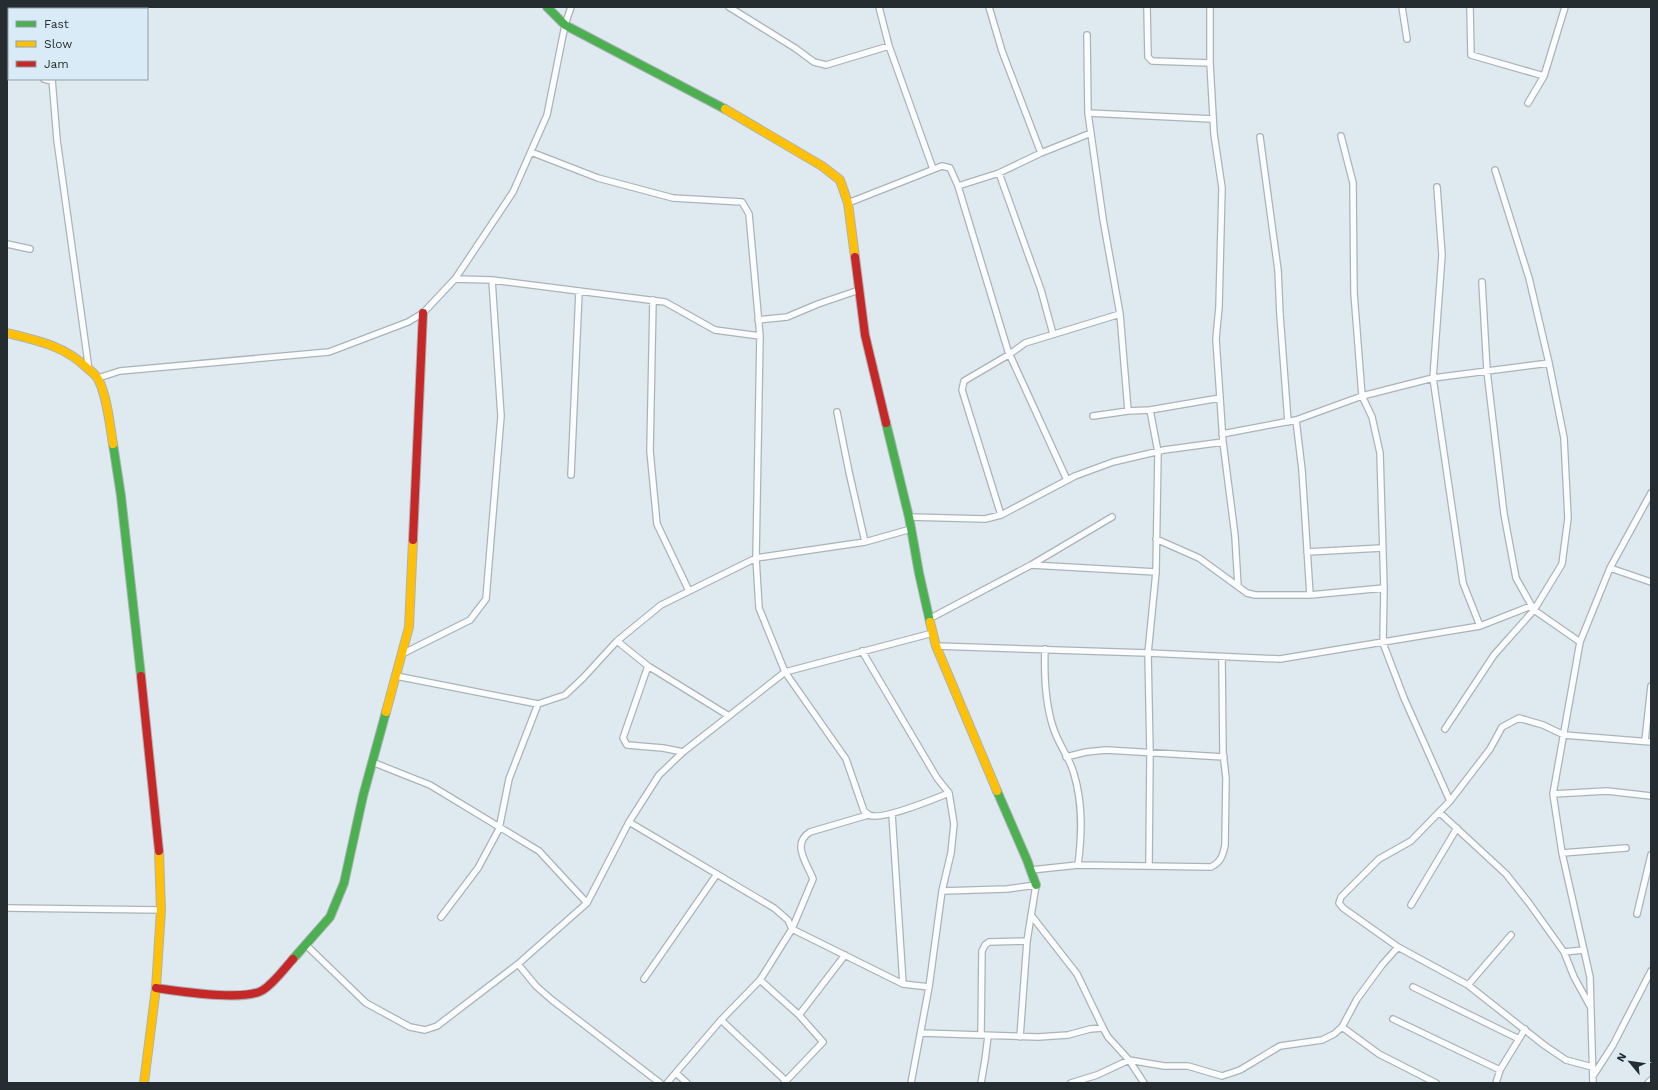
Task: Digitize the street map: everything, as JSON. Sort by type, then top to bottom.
[{"type":"street","points":[[547,7],[565,25],[727,110],[822,166],[840,180],[848,204],[865,335],[910,517],[919,573],[932,634],[1036,885],[1027,941],[1020,1037]]},
{"type":"street","points":[[98,378],[120,371],[329,352],[408,322],[423,313],[455,279],[513,192],[547,115],[565,25],[571,7]]},
{"type":"street","points":[[729,7],[795,48],[814,62],[826,64],[888,46]]},
{"type":"street","points":[[879,7],[888,46],[933,169]]},
{"type":"street","points":[[990,7],[1002,51],[1041,153]]},
{"type":"street","points":[[1147,7],[1148,57],[1152,61],[1210,63]]},
{"type":"street","points":[[1210,7],[1210,63],[1213,119],[1222,188],[1219,307],[1216,339],[1222,442],[1235,536],[1238,586]]},
{"type":"street","points":[[1402,7],[1407,39]]},
{"type":"street","points":[[1470,7],[1471,55],[1544,76]]},
{"type":"street","points":[[1528,103],[1544,76],[1565,7]]},
{"type":"street","points":[[1087,35],[1088,113],[1103,219],[1120,314],[1128,411]]},
{"type":"street","points":[[52,80],[57,140],[89,370]]},
{"type":"street","points":[[1088,113],[1213,119]]},
{"type":"street","points":[[958,186],[999,174],[1041,153],[1091,133]]},
{"type":"street","points":[[1341,136],[1353,183],[1354,293],[1362,396],[1372,417],[1380,453],[1384,588],[1383,643],[1404,698],[1450,801]]},
{"type":"street","points":[[1260,137],[1278,270],[1288,422]]},
{"type":"street","points":[[531,152],[598,178],[673,198],[729,200],[742,202],[749,214],[760,336],[756,558],[758,608],[785,672],[846,759],[864,811],[868,815]]},
{"type":"street","points":[[848,204],[933,169],[942,166],[950,168],[958,186],[1010,354],[1067,480]]},
{"type":"street","points":[[1445,729],[1494,655],[1532,608],[1562,564],[1568,518],[1564,438],[1549,363],[1529,278],[1495,170]]},
{"type":"street","points":[[999,174],[1041,290],[1053,334]]},
{"type":"street","points":[[1437,187],[1442,255],[1434,378],[1463,582],[1480,626]]},
{"type":"street","points":[[7,244],[30,249]]},
{"type":"street","points":[[455,279],[492,280],[665,302],[715,330],[760,336]]},
{"type":"street","points":[[402,654],[470,620],[486,599],[501,416],[492,280]]},
{"type":"street","points":[[1482,282],[1487,371],[1504,514],[1516,578],[1532,608],[1580,642]]},
{"type":"street","points":[[758,320],[787,318],[818,304],[859,290]]},
{"type":"street","points":[[571,475],[579,291]]},
{"type":"street","points":[[653,300],[650,451],[658,524],[689,591]]},
{"type":"street","points":[[156,988],[203,994],[251,995],[264,990],[330,917],[344,883],[363,796],[409,627],[423,313]]},
{"type":"street","points":[[1001,515],[962,390],[964,381],[1010,354],[1015,348],[1024,343],[1120,314]]},
{"type":"street","points":[[7,333],[37,340],[59,348],[77,358],[98,378],[106,403],[121,496],[158,837],[160,910],[156,988],[144,1083]]},
{"type":"street","points":[[1222,434],[1296,420],[1362,396],[1434,378],[1549,363]]},
{"type":"street","points":[[1093,416],[1128,411],[1150,410],[1220,398]]},
{"type":"street","points":[[1149,866],[1150,753],[1148,653],[1156,572],[1158,452],[1150,410]]},
{"type":"street","points":[[837,412],[865,542]]},
{"type":"street","points":[[1296,420],[1302,470],[1310,595]]},
{"type":"street","points":[[910,517],[985,520],[1001,515],[1067,480],[1113,462],[1158,452],[1222,442]]},
{"type":"street","points":[[1592,1080],[1590,976],[1562,853],[1553,794],[1580,642],[1610,568],[1651,493]]},
{"type":"street","points":[[929,619],[1031,565],[1112,517]]},
{"type":"street","points":[[396,676],[538,704],[565,695],[617,641],[662,605],[756,558],[865,542],[912,530]]},
{"type":"street","points":[[1156,539],[1198,558],[1246,593],[1255,595],[1310,595],[1384,588]]},
{"type":"street","points":[[1307,552],[1382,548]]},
{"type":"street","points":[[1031,565],[1156,572]]},
{"type":"street","points":[[1610,568],[1651,582]]},
{"type":"street","points":[[936,646],[1280,659],[1480,626],[1532,608]]},
{"type":"street","points":[[305,944],[366,1003],[410,1027],[425,1030],[437,1026],[518,964],[587,903],[629,822],[659,775],[683,752],[785,672],[932,634]]},
{"type":"street","points":[[617,641],[648,666],[729,716]]},
{"type":"street","points":[[1045,649],[1044,677],[1048,707],[1053,728],[1074,774],[1081,808],[1082,836],[1078,865]]},
{"type":"street","points":[[862,651],[937,778],[948,793],[954,824],[942,891],[929,987],[911,1083]]},
{"type":"street","points":[[1031,870],[1078,865],[1211,867],[1217,864],[1222,856],[1225,845],[1226,785],[1222,657]]},
{"type":"street","points":[[648,666],[623,738],[624,742],[626,745],[663,748],[683,752]]},
{"type":"street","points":[[1592,1066],[1566,1060],[1468,985],[1398,947],[1343,908],[1339,902],[1341,897],[1379,859],[1411,841],[1450,801],[1490,749],[1502,728],[1519,718],[1564,735],[1648,742],[1651,686]]},
{"type":"street","points":[[441,917],[478,868],[499,828],[510,779],[538,704]]},
{"type":"street","points":[[1066,757],[1106,750],[1224,757]]},
{"type":"street","points":[[372,762],[430,785],[539,852],[587,903]]},
{"type":"street","points":[[1553,794],[1607,791],[1651,796]]},
{"type":"street","points":[[667,1083],[721,1020],[760,980],[792,929],[813,879],[801,854],[801,842],[805,835],[810,832],[868,815],[874,816],[892,814],[948,793]]},
{"type":"street","points":[[1439,812],[1506,874],[1529,903],[1564,952],[1574,977],[1590,1007]]},
{"type":"street","points":[[892,814],[903,984]]},
{"type":"street","points":[[629,822],[774,908],[788,920],[792,929],[903,984],[929,987]]},
{"type":"street","points":[[1411,905],[1457,828]]},
{"type":"street","points":[[1562,853],[1626,848]]},
{"type":"street","points":[[1637,914],[1651,855]]},
{"type":"street","points":[[644,979],[717,874]]},
{"type":"street","points":[[942,891],[1007,889],[1036,885]]},
{"type":"street","points":[[7,908],[160,910]]},
{"type":"street","points":[[1031,915],[1077,974],[1108,1037],[1129,1060],[1144,1083]]},
{"type":"street","points":[[1468,985],[1511,935]]},
{"type":"street","points":[[981,1083],[985,1060],[982,951],[984,945],[989,942],[1027,941]]},
{"type":"street","points":[[1071,1083],[1097,1075],[1129,1060],[1164,1066],[1188,1066],[1222,1076],[1240,1070],[1280,1046],[1322,1040],[1334,1034],[1342,1027],[1357,999],[1382,965],[1398,947]]},
{"type":"street","points":[[1564,952],[1584,950]]},
{"type":"street","points":[[799,1014],[845,955]]},
{"type":"street","points":[[518,964],[536,986],[552,1000],[660,1083]]},
{"type":"street","points":[[1592,1080],[1613,1045],[1651,971]]},
{"type":"street","points":[[721,1020],[785,1082],[823,1042],[799,1014],[760,980]]},
{"type":"street","points":[[1413,987],[1519,1039]]},
{"type":"street","points":[[1393,1019],[1500,1070]]},
{"type":"street","points":[[1342,1027],[1378,1054],[1436,1083]]},
{"type":"street","points":[[921,1033],[1038,1037],[1068,1035],[1090,1029],[1103,1028]]},
{"type":"street","points":[[1496,1083],[1500,1070],[1525,1029]]},
{"type":"street","points":[[676,1073],[687,1083]]},
{"type":"street","points":[[1222,1076],[1222,1083]]},
{"type":"street","points":[[1648,1083],[1651,1080]]},
{"type":"traffic: fast","points":[[547,7],[565,25],[725,109]]},
{"type":"traffic: fast","points":[[886,423],[909,517],[930,622]]},
{"type":"traffic: fast","points":[[113,444],[121,496],[141,676]]},
{"type":"traffic: fast","points":[[293,959],[330,917],[344,883],[363,796],[386,712]]},
{"type":"traffic: fast","points":[[997,791],[1027,860],[1036,885]]},
{"type":"traffic: slow","points":[[725,109],[822,166],[840,180],[848,203],[855,257]]},
{"type":"traffic: slow","points":[[7,333],[39,341],[60,349],[78,360],[95,375],[104,393],[113,444]]},
{"type":"traffic: slow","points":[[386,712],[409,627],[413,540]]},
{"type":"traffic: slow","points":[[930,622],[936,646],[997,791]]},
{"type":"traffic: slow","points":[[144,1083],[156,988],[161,910],[159,851]]},
{"type":"traffic: jam","points":[[855,257],[865,335],[886,423]]},
{"type":"traffic: jam","points":[[413,540],[423,313]]},
{"type":"traffic: jam","points":[[141,676],[159,851]]},
{"type":"traffic: jam","points":[[156,988],[211,995],[242,995],[254,993],[263,990],[271,984],[293,959]]}]
